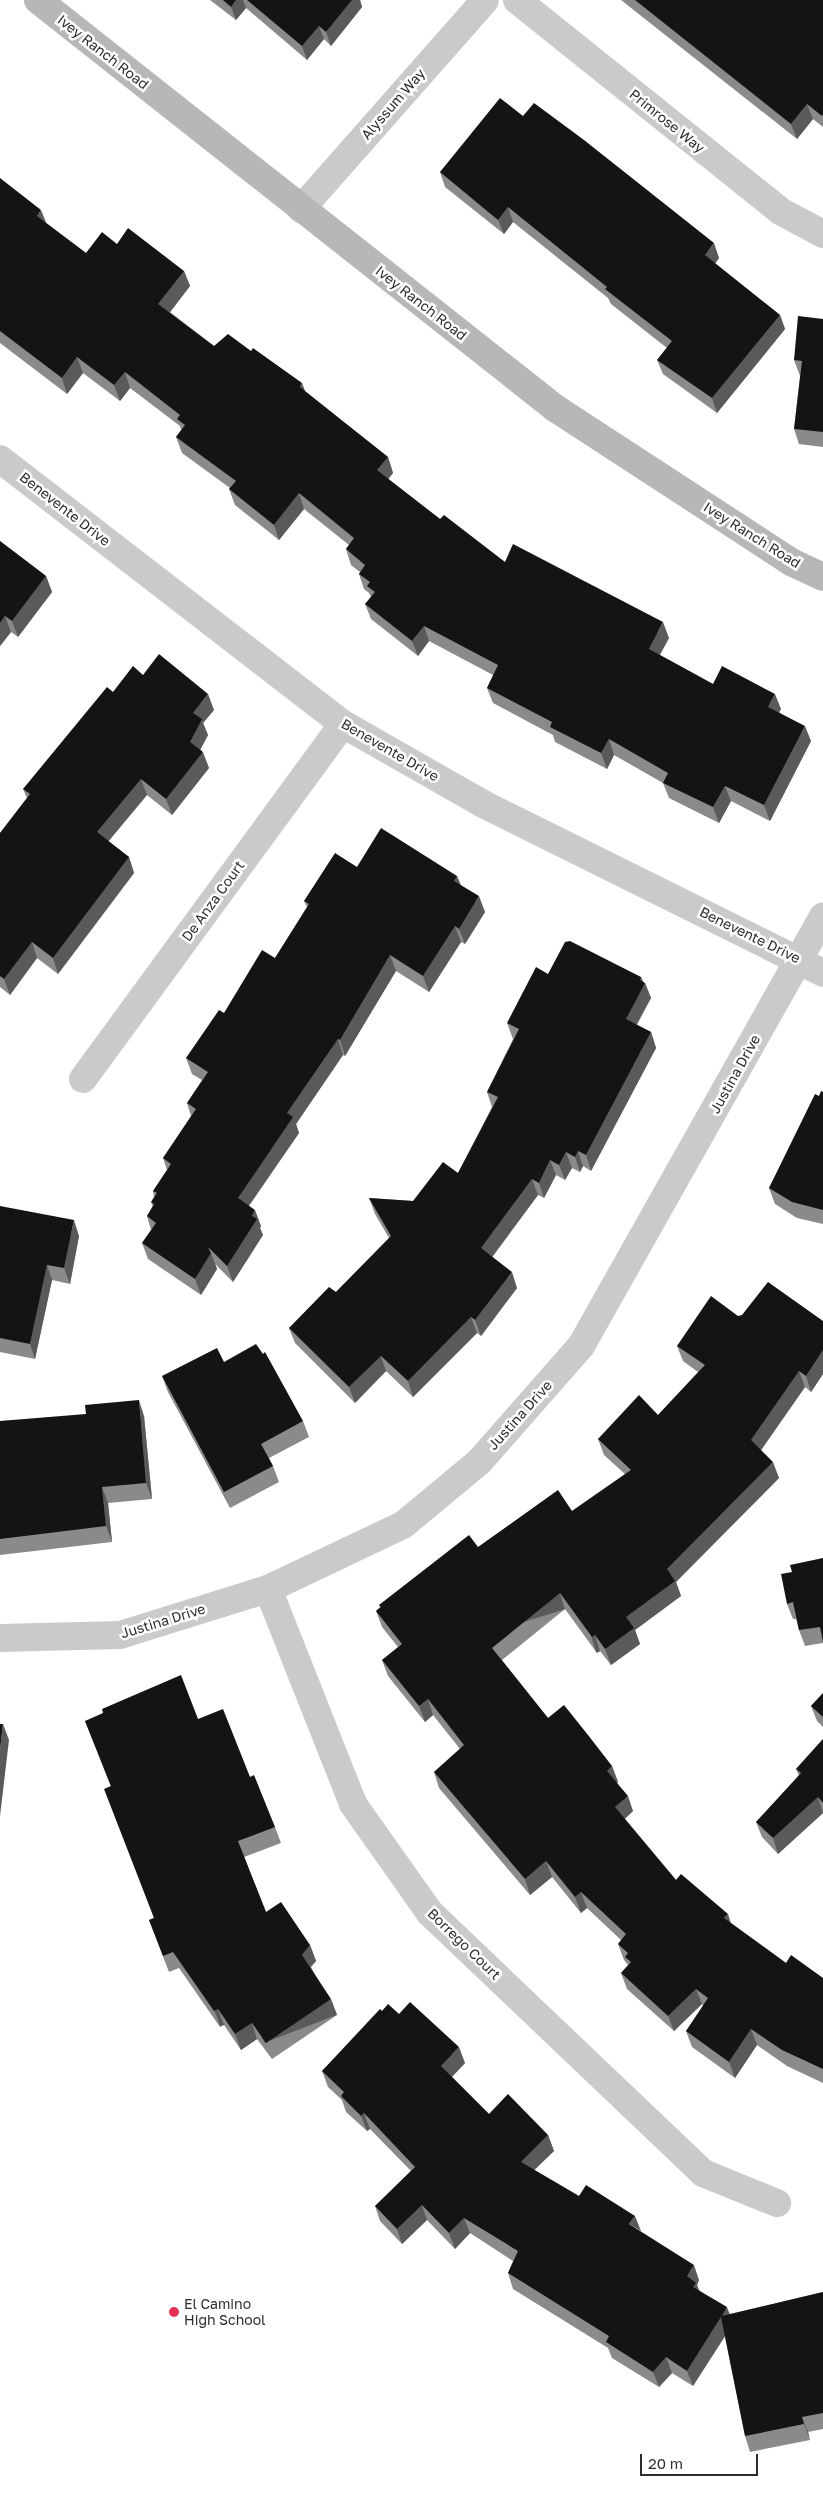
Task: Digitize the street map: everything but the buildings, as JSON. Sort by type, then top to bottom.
[{"type":"street","name":"Ivey Ranch Road","points":[[38,0],[555,408],[791,562],[823,578]]},
{"type":"street","name":"Alyssum Way","points":[[301,208],[485,0]]},
{"type":"street","name":"Primrose Way","points":[[517,0],[780,212],[823,234]]},
{"type":"street","name":"Benevente Drive","points":[[0,459],[344,724],[483,804],[811,966]]},
{"type":"street","name":"De Anza Court","points":[[84,1079],[344,724]]},
{"type":"street","name":"Justina Drive","points":[[0,1638],[120,1635],[268,1589],[403,1525],[479,1462],[581,1346],[811,966],[823,916]]},
{"type":"street","name":"Borrego Court","points":[[268,1589],[353,1804],[430,1913],[704,2173],[778,2203]]},
{"type":"place","name":"El Camino High School","points":[[174,2312]]}]
